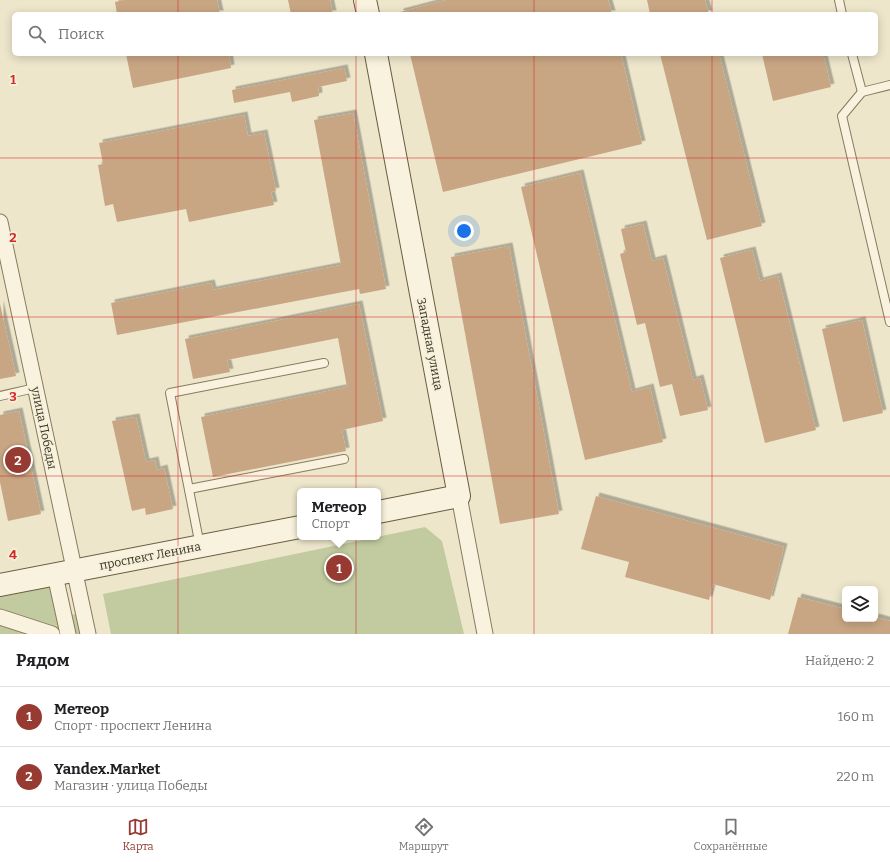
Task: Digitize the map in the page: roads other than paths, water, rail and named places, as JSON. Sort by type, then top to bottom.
[{"type":"street","points":[[365,0],[368,12]]},
{"type":"street","name":"Западная улица","points":[[376,56],[485,634]]},
{"type":"street","name":"улица Победы","points":[[0,222],[88,634]]},
{"type":"street","points":[[381,511],[459,496]]},
{"type":"street","name":"проспект Ленина","points":[[0,586],[297,528]]},
{"type":"street","points":[[57,584],[68,634]]},
{"type":"street","points":[[0,617],[52,634]]},
{"type":"lane","points":[[839,0],[842,12]]},
{"type":"lane","points":[[853,56],[862,92]]},
{"type":"lane","points":[[890,85],[862,92],[842,116],[890,322]]},
{"type":"lane","points":[[200,547],[170,393],[324,363]]},
{"type":"lane","points":[[0,396],[35,388]]},
{"type":"lane","points":[[189,489],[344,459]]},
{"type":"place","name":"Yandex.Market","points":[[18,460]]},
{"type":"place","name":"Метеор","points":[[339,568]]}]
